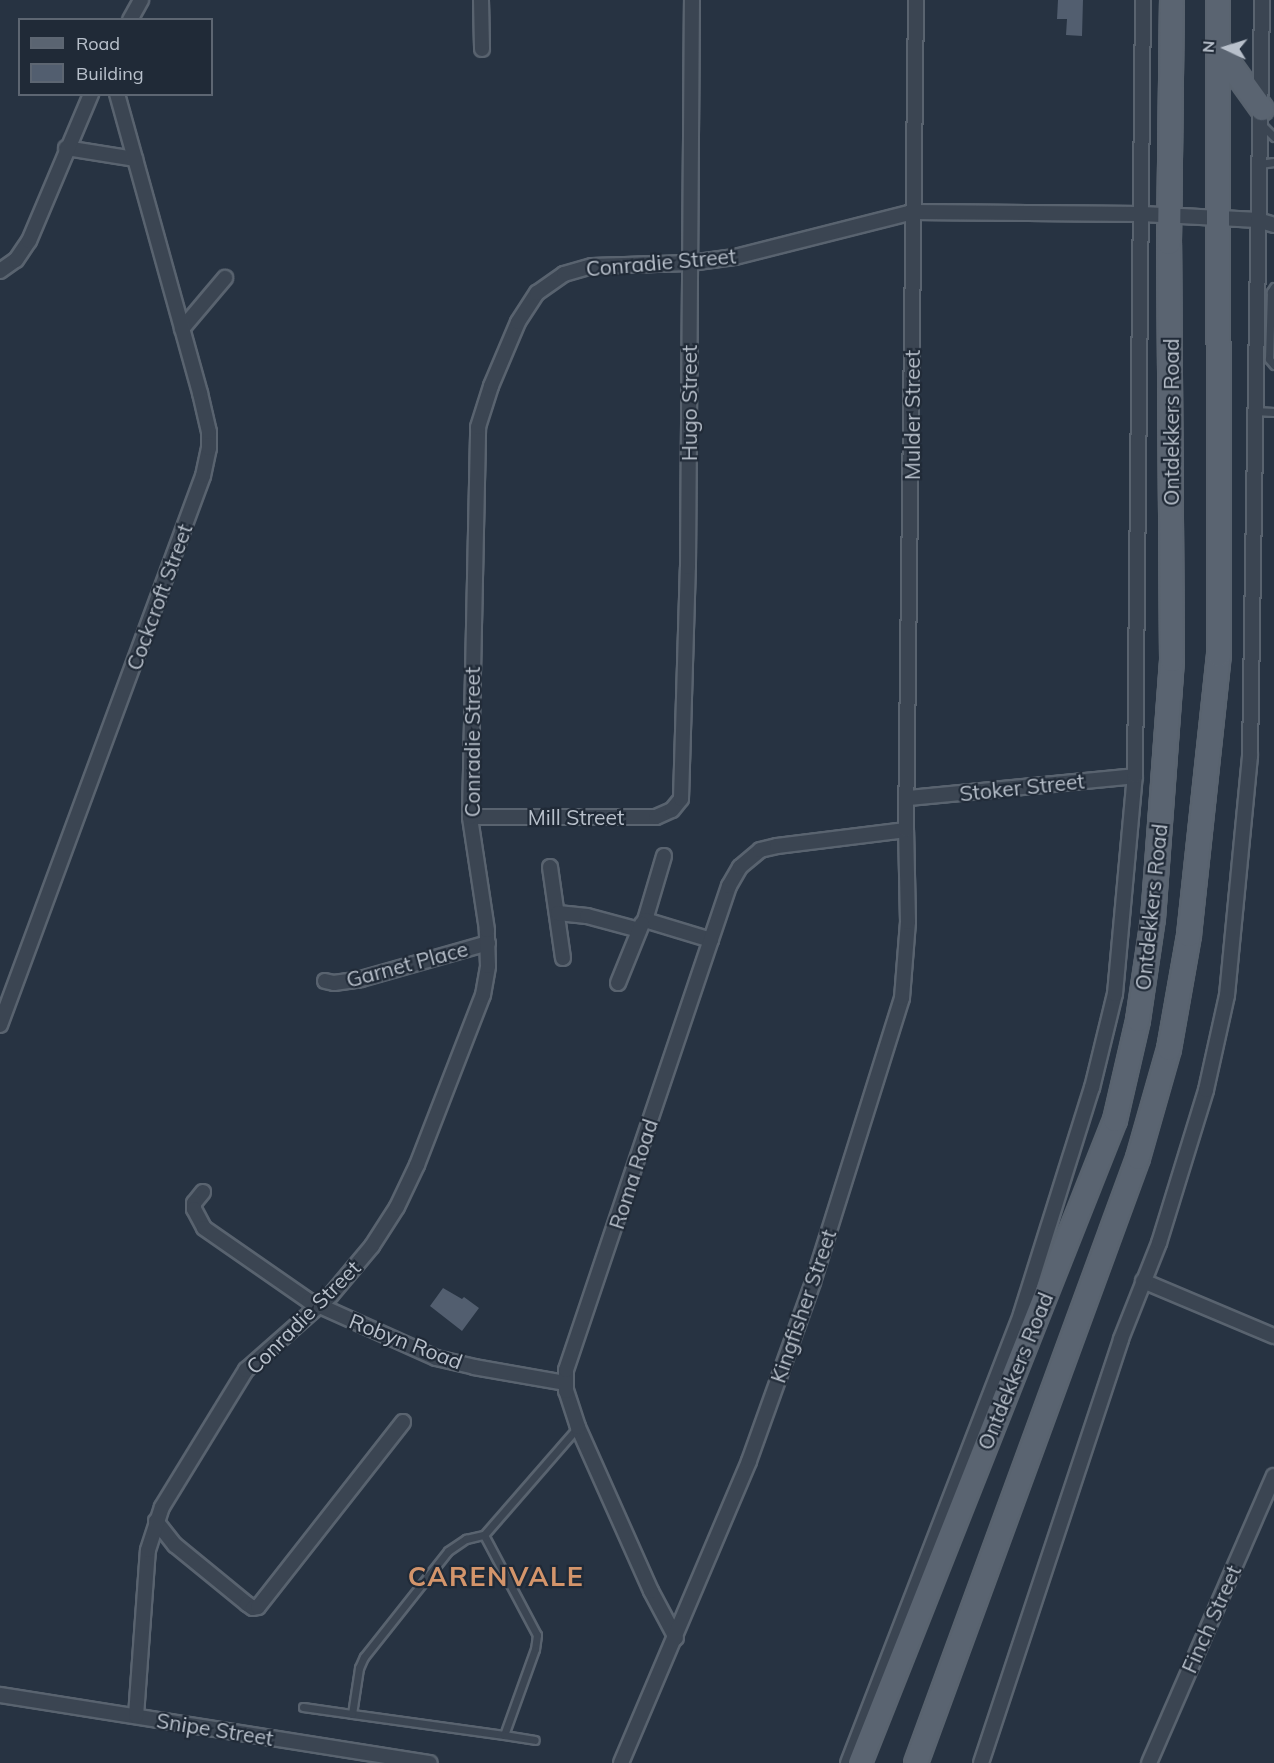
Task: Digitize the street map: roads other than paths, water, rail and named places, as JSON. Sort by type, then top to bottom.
[{"type":"main road","name":"Ontdekkers Road","points":[[860,1763],[1115,1120],[1138,1020],[1153,919],[1172,660],[1170,215],[1172,0]]},
{"type":"main road","name":"Ontdekkers Road","points":[[916,1763],[1138,1158],[1169,1049],[1189,935],[1219,655],[1218,0]]},
{"type":"main road","points":[[1219,49],[1262,117]]},
{"type":"street","points":[[131,18],[141,0]]},
{"type":"street","points":[[481,0],[482,49]]},
{"type":"street","name":"Hugo Street","points":[[678,805],[683,787],[692,0]]},
{"type":"street","name":"Mulder Street","points":[[906,830],[916,0]]},
{"type":"street","name":"Ontdekkers Road","points":[[848,1763],[1021,1314],[1092,1088],[1116,984],[1135,776],[1143,0]]},
{"type":"street","points":[[981,1763],[1121,1339],[1159,1243],[1206,1090],[1223,1021],[1233,954],[1250,756],[1258,220],[1267,163],[1262,117],[1268,22],[1262,0]]},
{"type":"street","points":[[0,271],[16,260],[29,241],[66,148],[90,96]]},
{"type":"street","name":"Cockcroft Street","points":[[0,1024],[203,476],[209,448],[209,432],[118,96]]},
{"type":"street","points":[[66,148],[135,159]]},
{"type":"street","name":"Conradie Street","points":[[136,1716],[148,1550],[156,1521],[192,1455],[246,1370],[346,1279],[372,1246],[406,1191],[481,1002],[487,980],[488,943],[470,817],[477,436],[480,417],[491,386],[524,310],[537,292],[564,274],[592,266],[690,263],[735,257],[913,212],[1170,215],[1258,220],[1274,225]]},
{"type":"street","points":[[182,329],[225,278]]},
{"type":"street","name":"Stoker Street","points":[[908,798],[1135,776]]},
{"type":"street","name":"Mill Street","points":[[470,817],[656,817],[665,815],[678,805]]},
{"type":"street","name":"Roma Road","points":[[676,1638],[651,1591],[578,1427],[565,1383],[566,1370],[729,886],[740,867],[760,850],[777,846],[906,830]]},
{"type":"street","name":"Kingfisher Street","points":[[621,1763],[676,1638],[749,1461],[813,1282],[899,1011],[905,977],[908,922],[906,830]]},
{"type":"street","points":[[618,983],[642,925],[663,856]]},
{"type":"street","points":[[550,867],[563,958]]},
{"type":"street","points":[[558,913],[642,925],[711,940]]},
{"type":"street","name":"Garnet Place","points":[[325,981],[334,983],[361,979],[488,943]]},
{"type":"street","name":"Robyn Road","points":[[203,1192],[194,1203],[194,1209],[204,1228],[309,1301],[436,1358],[565,1383]]},
{"type":"street","points":[[1143,1281],[1274,1336]]},
{"type":"street","points":[[156,1521],[175,1545],[247,1604],[253,1608],[258,1607],[403,1422]]},
{"type":"street","name":"Finch Street","points":[[1149,1763],[1274,1476]]},
{"type":"street","name":"Snipe Street","points":[[0,1695],[430,1763]]},
{"type":"lane","points":[[1262,117],[1274,137]]},
{"type":"lane","points":[[1274,286],[1270,308],[1269,360],[1274,365]]},
{"type":"lane","points":[[1254,411],[1274,412]]},
{"type":"lane","points":[[352,1713],[359,1668],[364,1657],[448,1551],[466,1539],[483,1535],[578,1427]]},
{"type":"lane","points":[[483,1535],[537,1635],[536,1649],[504,1734]]},
{"type":"lane","points":[[303,1707],[535,1740]]},
{"type":"district","name":"CARENVALE","points":[[496,1577]]}]
